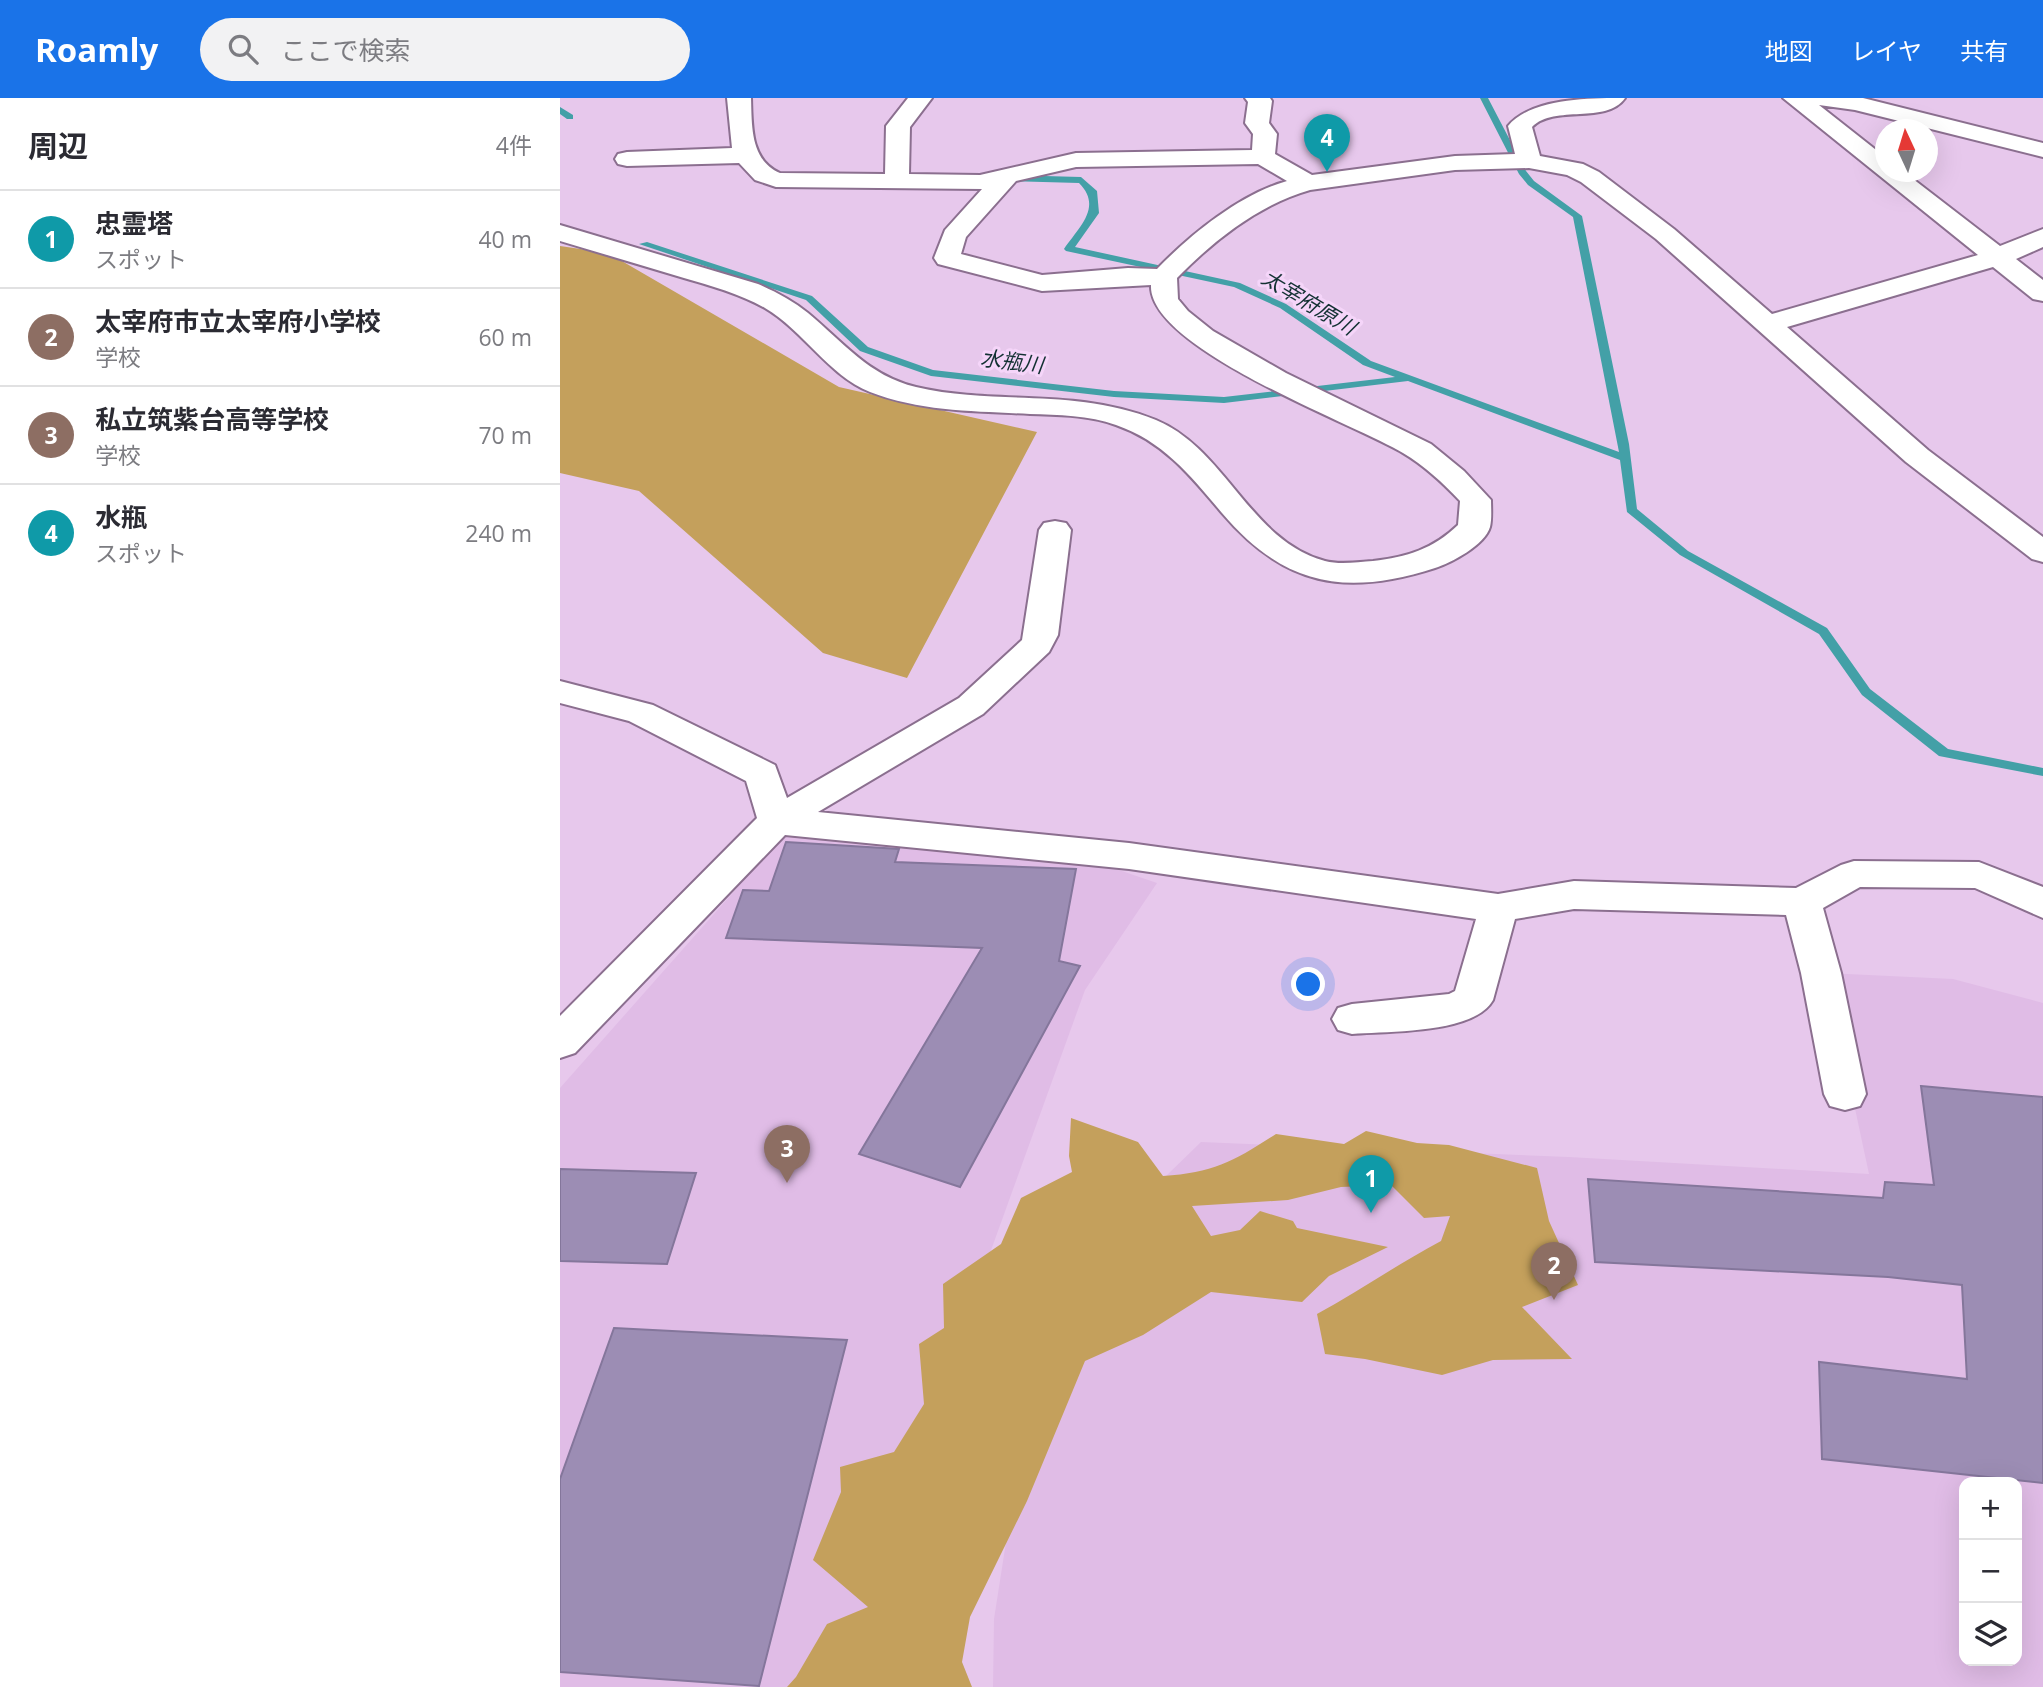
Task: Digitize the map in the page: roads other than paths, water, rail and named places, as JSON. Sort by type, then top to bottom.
[{"type":"street","points":[[739,98],[743,149],[765,177],[776,180],[980,182],[1076,160],[1264,157],[1308,183]]},
{"type":"street","points":[[897,181],[898,126],[920,98]]},
{"type":"street","points":[[1257,98],[1257,123],[1265,134],[1264,157]]},
{"type":"street","points":[[1530,161],[1520,126],[1525,119],[1538,111],[1594,106],[1613,98]]},
{"type":"street","points":[[1795,98],[1875,161]]},
{"type":"street","points":[[1818,98],[1867,106],[2043,150]]},
{"type":"street","points":[[627,159],[746,155]]},
{"type":"street","points":[[1008,175],[954,235],[947,258],[1042,284],[1128,276],[1164,277],[1191,249],[1263,199],[1308,183],[1455,163],[1530,161],[1574,169],[1590,177],[1665,234],[1917,456],[2043,552]]},
{"type":"street","points":[[1902,182],[2043,293]]},
{"type":"street","points":[[560,233],[751,290],[786,309],[847,365],[880,385],[935,399],[1054,406],[1114,416],[1154,430],[1196,463],[1248,523],[1278,552],[1317,569],[1360,572],[1404,566],[1445,553],[1474,528],[1476,500],[1452,475],[1412,446],[1267,376],[1187,325],[1166,300],[1164,277]]},
{"type":"street","points":[[1766,324],[1998,257],[2043,237]]},
{"type":"street","points":[[560,1042],[776,821],[971,706],[1037,645],[1041,635],[1055,530]]},
{"type":"street","points":[[560,692],[641,713],[762,774],[776,821]]},
{"type":"street","points":[[776,821],[1129,856],[1498,908],[1574,895],[1802,901],[1854,874],[1979,875],[2015,888],[2043,904]]},
{"type":"street","points":[[1802,901],[1821,973],[1845,1094]]},
{"type":"street","points":[[1352,1018],[1456,1009],[1473,1000],[1498,908]]},
{"type":"waterway","name":"太宰府原川","points":[[1484,98],[1522,172],[1531,183],[1577,216],[1625,458]]},
{"type":"waterway","name":"水瓶川","points":[[560,110],[570,117]]},
{"type":"waterway","name":"太宰府原川","points":[[1008,178],[1081,180],[1092,191],[1094,213],[1069,249],[1237,285],[1283,306],[1367,363],[1625,458]]},
{"type":"waterway","name":"水瓶川","points":[[644,244],[809,298],[864,349],[931,373],[1114,394],[1224,400],[1405,379]]},
{"type":"waterway","name":"太宰府原川","points":[[1625,458],[1631,510],[1684,553],[1823,631],[1866,692],[1944,753],[2043,772]]},
{"type":"place","name":"水瓶","points":[[1327,172]]},
{"type":"place","name":"私立筑紫台高等学校","points":[[787,1183]]},
{"type":"place","name":"忠霊塔","points":[[1371,1213]]},
{"type":"place","name":"太宰府市立太宰府小学校","points":[[1554,1300]]}]
